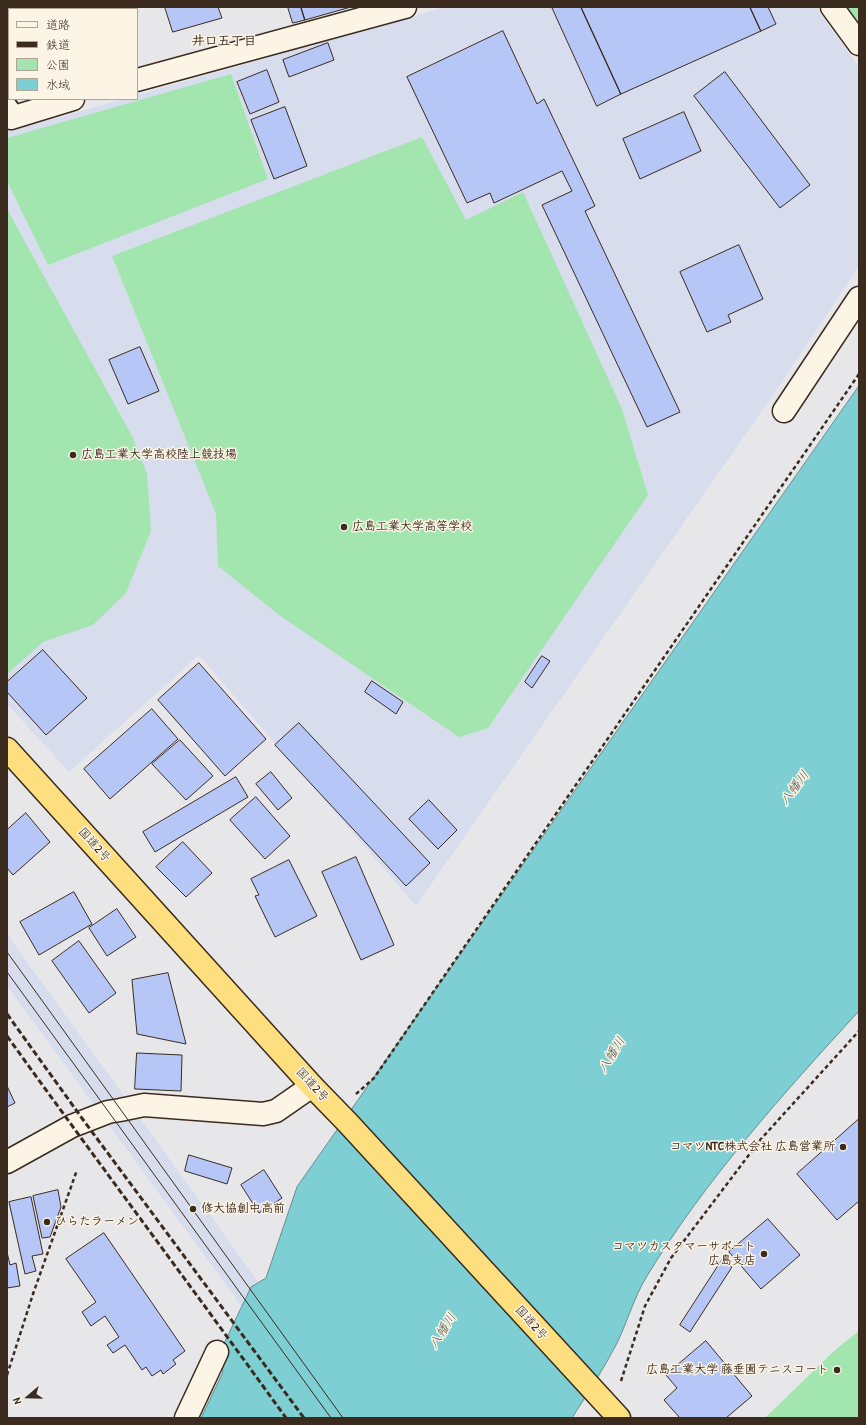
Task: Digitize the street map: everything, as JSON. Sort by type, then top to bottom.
[{"type":"highway","name":"国道2号","points":[[7,749],[312,1086],[347,1122],[613,1412]]},
{"type":"street","points":[[138,80],[405,7]]},
{"type":"street","points":[[832,7],[859,44]]},
{"type":"street","points":[[7,108],[11,118],[70,100]]},
{"type":"street","points":[[784,411],[859,298]]},
{"type":"street","points":[[7,1162],[72,1126],[108,1112],[144,1106],[262,1114],[276,1111],[312,1086]]},
{"type":"street","points":[[186,1418],[217,1352]]},
{"type":"path","points":[[356,1094],[374,1078],[379,1071],[859,374]]},
{"type":"path","points":[[621,1381],[645,1306],[671,1258],[761,1139],[859,1031]]},
{"type":"path","points":[[7,1375],[33,1294],[77,1170]]},
{"type":"shaded area","name":"広島工業大学高等学校","points":[[446,7],[816,7],[859,67],[859,266],[771,398],[416,906],[199,655],[69,772],[7,704],[7,132],[120,100],[138,100],[138,95]]},
{"type":"shaded area","points":[[7,934],[259,1283],[245,1311],[7,986]]},
{"type":"green space","points":[[840,7],[859,7],[859,33]]},
{"type":"green space","points":[[231,74],[268,179],[48,265],[7,181],[7,138]]},
{"type":"green space","points":[[422,137],[466,220],[523,192],[622,409],[648,495],[488,728],[459,737],[279,615],[218,566],[216,514],[112,256]]},
{"type":"green space","name":"広島工業大学高校陸上競技場","points":[[7,209],[132,436],[147,474],[151,531],[126,593],[93,625],[43,642],[7,674]]},
{"type":"green space","name":"広島工業大学 藤垂園テニスコート","points":[[859,1331],[859,1418],[765,1418],[835,1350]]},
{"type":"water","name":"八幡川","points":[[859,386],[859,1011],[774,1106],[694,1205],[647,1276],[638,1293],[616,1345],[572,1418],[201,1418],[223,1372],[219,1354],[251,1287],[266,1278],[297,1187]]},
{"type":"building","points":[[15,7],[68,8],[16,8]]},
{"type":"building","points":[[165,7],[218,7],[222,18],[173,32]]},
{"type":"building","points":[[288,7],[301,7],[305,20],[293,23]]},
{"type":"building","points":[[301,7],[351,7],[305,20]]},
{"type":"building","points":[[552,7],[581,7],[621,94],[597,106]]},
{"type":"building","points":[[581,7],[750,7],[761,31],[621,94]]},
{"type":"building","points":[[750,7],[768,7],[776,24],[761,31]]},
{"type":"building","points":[[503,31],[537,104],[544,99],[595,206],[585,211],[680,412],[647,427],[542,205],[572,191],[562,171],[494,203],[490,193],[467,203],[407,77]]},
{"type":"building","points":[[328,43],[334,60],[289,77],[283,60]]},
{"type":"building","points":[[267,70],[279,102],[250,114],[237,82]]},
{"type":"building","points":[[725,72],[810,185],[780,208],[694,96]]},
{"type":"building","points":[[285,107],[307,166],[274,179],[251,120]]},
{"type":"building","points":[[684,112],[701,151],[640,179],[623,139]]},
{"type":"building","points":[[739,245],[763,299],[728,315],[731,322],[707,332],[680,272]]},
{"type":"building","points":[[140,347],[159,391],[128,404],[109,360]]},
{"type":"building","points":[[43,650],[87,698],[46,735],[7,692],[7,682]]},
{"type":"building","points":[[542,656],[550,661],[532,688],[525,682]]},
{"type":"building","points":[[199,663],[266,739],[225,776],[158,700]]},
{"type":"building","points":[[372,681],[403,702],[396,714],[365,692]]},
{"type":"building","points":[[152,709],[178,739],[110,799],[84,769]]},
{"type":"building","points":[[299,723],[430,863],[406,886],[275,745]]},
{"type":"building","points":[[180,740],[213,776],[186,800],[152,764]]},
{"type":"building","points":[[271,772],[292,798],[278,810],[256,784]]},
{"type":"building","points":[[236,777],[248,797],[155,852],[143,832]]},
{"type":"building","points":[[256,797],[290,836],[265,859],[230,820]]},
{"type":"building","points":[[429,800],[457,830],[438,849],[409,819]]},
{"type":"building","points":[[26,813],[50,842],[13,875],[7,868],[7,830]]},
{"type":"building","points":[[183,842],[212,873],[186,897],[156,867]]},
{"type":"building","points":[[356,857],[394,945],[361,960],[322,872]]},
{"type":"building","points":[[289,860],[317,916],[275,937],[255,896],[259,895],[251,879]]},
{"type":"building","points":[[74,892],[92,924],[39,955],[20,922]]},
{"type":"building","points":[[117,909],[136,937],[107,956],[89,928]]},
{"type":"building","points":[[79,941],[116,993],[89,1013],[52,961]]},
{"type":"building","points":[[168,973],[186,1044],[137,1034],[132,980]]},
{"type":"building","points":[[137,1053],[182,1055],[181,1091],[135,1089]]},
{"type":"building","points":[[7,1086],[15,1103],[7,1107]]},
{"type":"building","name":"コマツNTC株式会社 広島営業所","points":[[859,1119],[859,1201],[837,1220],[797,1174]]},
{"type":"building","points":[[189,1155],[232,1168],[227,1184],[185,1171]]},
{"type":"building","points":[[264,1170],[282,1198],[259,1213],[241,1185]]},
{"type":"building","name":"ひらたラーメン","points":[[58,1190],[61,1207],[50,1237],[42,1238],[33,1196]]},
{"type":"building","points":[[31,1197],[43,1254],[32,1256],[36,1271],[25,1274],[9,1202]]},
{"type":"building","name":"コマツカスタマーサポート 広島支店","points":[[768,1219],[800,1255],[761,1289],[729,1252]]},
{"type":"building","points":[[104,1233],[185,1351],[173,1360],[176,1364],[163,1374],[161,1370],[152,1376],[146,1367],[142,1370],[125,1345],[113,1353],[107,1345],[119,1337],[105,1316],[91,1326],[82,1312],[96,1302],[66,1259]]},
{"type":"building","points":[[7,1252],[10,1265],[16,1263],[20,1286],[7,1288]]},
{"type":"building","points":[[722,1260],[732,1267],[690,1332],[680,1325]]},
{"type":"building","points":[[706,1341],[752,1396],[726,1418],[680,1418],[664,1400],[677,1388],[666,1375]]},
{"type":"tram line","points":[[7,952],[343,1418]]},
{"type":"tram line","points":[[7,972],[331,1418]]},
{"type":"railway","points":[[7,1014],[84,1121],[304,1418]]},
{"type":"railway","points":[[7,1036],[286,1418]]},
{"type":"place","name":"広島工業大学高校陸上競技場","points":[[73,455]]},
{"type":"place","name":"広島工業大学高等学校","points":[[344,527]]},
{"type":"place","name":"コマツNTC株式会社 広島営業所","points":[[843,1147]]},
{"type":"place","name":"修大協創中高前","points":[[193,1209]]},
{"type":"place","name":"ひらたラーメン","points":[[47,1222]]},
{"type":"place","name":"コマツカスタマーサポート 広島支店","points":[[764,1254]]},
{"type":"place","name":"広島工業大学 藤垂園テニスコート","points":[[837,1370]]},
{"type":"district","name":"井口五丁目","points":[[224,42]]}]
